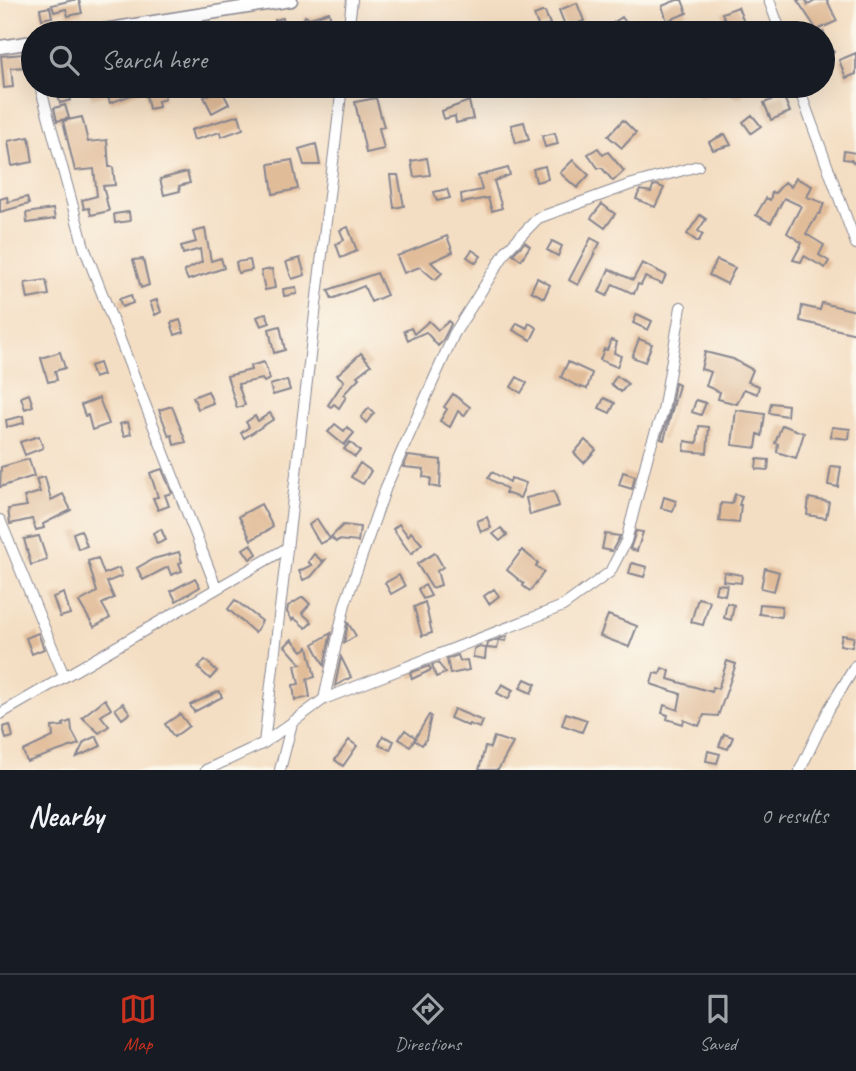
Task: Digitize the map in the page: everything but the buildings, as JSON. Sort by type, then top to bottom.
[{"type":"street","points":[[349,21],[352,0]]},
{"type":"street","points":[[769,0],[776,21]]},
{"type":"street","points":[[160,21],[284,1]]},
{"type":"street","points":[[0,47],[21,44]]},
{"type":"street","points":[[43,98],[84,247],[216,587]]},
{"type":"street","points":[[264,743],[341,98]]},
{"type":"street","points":[[802,98],[856,244]]},
{"type":"street","points":[[324,699],[345,604],[386,486],[454,334],[507,250],[538,218],[629,185],[698,166]]},
{"type":"street","points":[[206,770],[264,743],[324,699],[563,606],[610,572],[626,541],[649,451],[663,411],[681,307]]},
{"type":"street","points":[[0,520],[64,676]]},
{"type":"street","points":[[0,714],[216,587],[288,548]]},
{"type":"street","points":[[800,770],[856,664]]},
{"type":"street","points":[[280,770],[293,722]]}]
